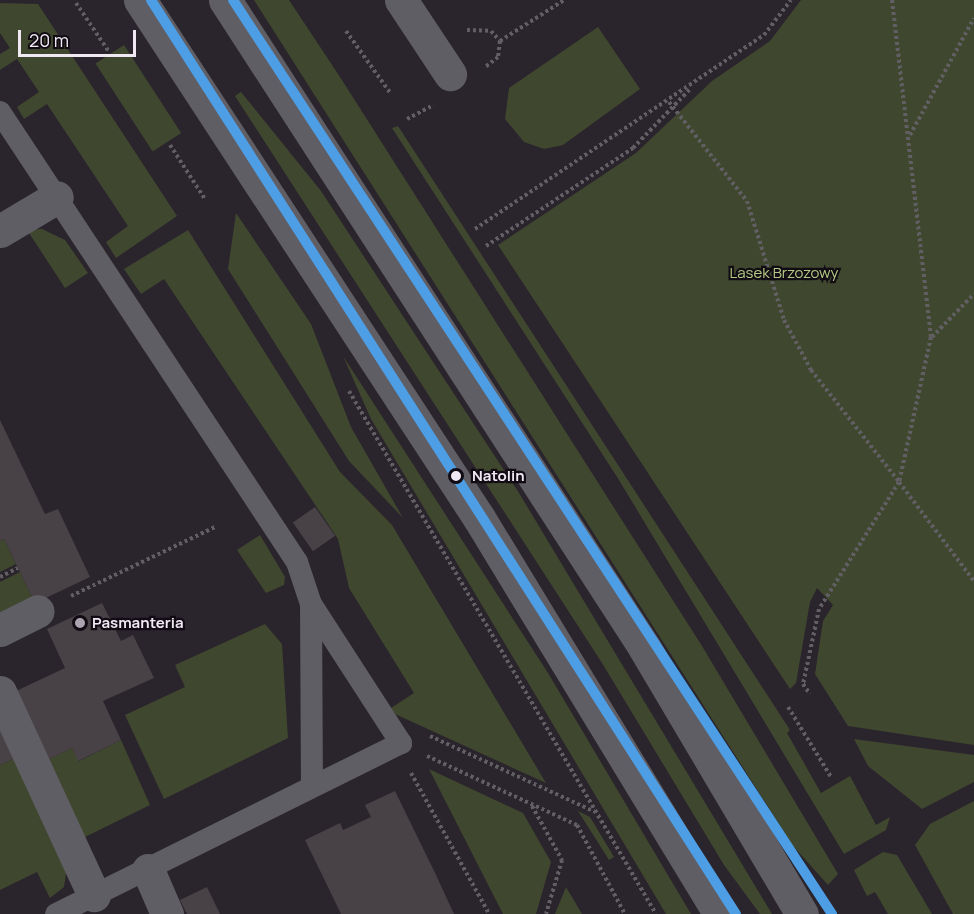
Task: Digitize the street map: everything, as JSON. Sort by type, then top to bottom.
[{"type":"street","points":[[140,0],[480,518],[720,914]]},
{"type":"street","points":[[225,0],[644,647],[802,914]]},
{"type":"street","points":[[401,0],[450,74]]},
{"type":"street","points":[[0,231],[57,197]]},
{"type":"street","points":[[0,630],[38,611]]},
{"type":"street","points":[[0,692],[94,895]]},
{"type":"street","points":[[148,870],[167,914]]},
{"type":"lane","points":[[0,112],[297,562],[311,604],[401,743],[56,914]]},
{"type":"lane","points":[[311,604],[312,786]]},
{"type":"path","points":[[500,41],[564,0]]},
{"type":"path","points":[[475,229],[669,102],[764,35],[791,0]]},
{"type":"path","points":[[810,694],[803,684],[819,609],[899,482],[932,338],[892,0]]},
{"type":"path","points":[[76,3],[109,52]]},
{"type":"path","points":[[909,136],[974,18]]},
{"type":"path","points":[[346,31],[391,94]]},
{"type":"path","points":[[486,246],[633,148],[697,82]]},
{"type":"path","points":[[669,102],[747,201],[783,320],[811,370],[974,580]]},
{"type":"path","points":[[407,119],[421,113]]},
{"type":"path","points":[[170,145],[205,199]]},
{"type":"path","points":[[932,338],[974,294]]},
{"type":"path","points":[[345,382],[363,423],[656,914]]},
{"type":"path","points":[[69,597],[215,527]]},
{"type":"path","points":[[0,577],[18,568]]},
{"type":"path","points":[[788,707],[831,777]]},
{"type":"path","points":[[385,716],[596,812]]},
{"type":"path","points":[[401,743],[577,825],[625,914]]},
{"type":"path","points":[[414,777],[489,914]]},
{"type":"path","points":[[532,806],[562,860],[546,914]]},
{"type":"green space","points":[[254,0],[289,0],[340,77],[702,646],[838,874],[828,885],[793,846]]},
{"type":"green space","name":"Lasek Brzozowy","points":[[801,0],[974,0],[974,745],[848,726],[815,674],[823,621],[833,605],[817,588],[810,602],[796,683],[790,689],[498,245],[636,153],[712,81],[770,41]]},
{"type":"green space","points":[[0,3],[38,4],[177,216],[116,258],[106,242],[128,226],[47,104],[24,119],[17,107],[39,92],[17,59],[0,70],[0,54],[10,48],[0,33]]},
{"type":"green space","points":[[598,27],[640,89],[563,145],[544,149],[524,142],[505,119],[509,88]]},
{"type":"green space","points":[[124,45],[181,133],[153,152],[95,64]]},
{"type":"green space","points":[[241,92],[321,191],[519,493],[772,914],[760,914],[724,865],[602,663],[235,96]]},
{"type":"green space","points":[[398,126],[790,730],[787,733],[821,793],[850,776],[876,825],[890,817],[886,830],[844,854],[619,480],[392,128]]},
{"type":"green space","points":[[236,213],[311,324],[351,427],[403,518],[349,461],[228,269]]},
{"type":"green space","points":[[42,229],[65,240],[88,273],[65,288],[27,230]]},
{"type":"green space","points":[[188,230],[340,472],[392,525],[546,783],[395,714],[391,708],[414,693],[349,588],[338,539],[164,279],[141,294],[124,269]]},
{"type":"green space","points":[[343,356],[548,673],[691,914],[666,914],[371,419]]},
{"type":"green space","points":[[260,535],[285,577],[284,585],[266,593],[237,550]]},
{"type":"green space","points":[[4,539],[16,564],[0,572],[0,541]]},
{"type":"green space","points":[[20,572],[35,603],[0,620],[0,582]]},
{"type":"green space","points":[[265,624],[282,644],[288,738],[164,799],[125,715],[185,687],[175,665]]},
{"type":"green space","points":[[854,739],[974,755],[974,782],[922,809],[868,766]]},
{"type":"green space","points":[[121,740],[150,805],[81,839],[47,760],[72,748],[79,761]]},
{"type":"green space","points":[[15,758],[67,867],[64,887],[50,898],[37,872],[0,890],[0,765]]},
{"type":"green space","points":[[429,769],[523,813],[551,862],[536,914],[503,914]]},
{"type":"green space","points":[[974,801],[974,914],[953,914],[915,845],[930,824]]},
{"type":"green space","points":[[578,811],[590,817],[614,857],[609,860]]},
{"type":"green space","points":[[883,852],[897,855],[932,914],[888,914],[875,892],[867,896],[854,870]]},
{"type":"green space","points":[[566,887],[582,914],[555,914]]},
{"type":"building","points":[[0,420],[45,514],[58,509],[90,577],[35,603],[4,539],[0,541]]},
{"type":"building","points":[[315,507],[335,536],[313,551],[293,522]]},
{"type":"building","points":[[102,603],[121,641],[133,635],[154,678],[103,701],[121,740],[78,761],[72,748],[47,760],[14,692],[65,668],[47,629]]},
{"type":"building","points":[[0,727],[15,758],[0,765]]},
{"type":"building","points":[[395,791],[454,914],[341,914],[305,840],[340,823],[343,830],[371,817],[365,805]]},
{"type":"building","points":[[207,887],[220,914],[187,914],[180,900]]},
{"type":"transit line","points":[[151,0],[736,914]]},
{"type":"transit line","points":[[233,0],[832,914]]},
{"type":"place","name":"Natolin","points":[[456,476]]},
{"type":"place","name":"Pasmanteria","points":[[80,623]]}]
